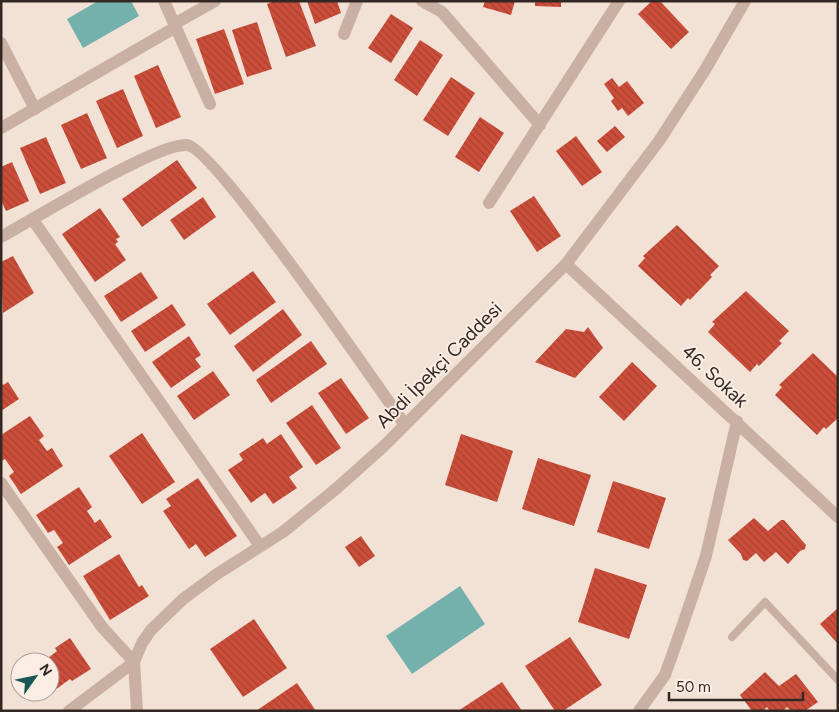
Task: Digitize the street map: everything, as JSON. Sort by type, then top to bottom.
[{"type":"street","points":[[164,1],[210,104]]},
{"type":"street","points":[[1,128],[215,1]]},
{"type":"street","points":[[344,34],[357,1]]},
{"type":"street","points":[[422,1],[442,12],[540,125]]},
{"type":"street","points":[[489,203],[619,1]]},
{"type":"street","name":"Abdi İpekçi Caddesi","points":[[137,711],[134,662],[142,643],[160,619],[217,574],[303,516],[405,425],[566,264],[659,141],[705,70],[745,1]]},
{"type":"street","points":[[1,43],[35,109]]},
{"type":"street","points":[[1,237],[156,153],[176,146],[189,145],[200,152],[234,191],[343,335],[405,425]]},
{"type":"street","points":[[32,220],[260,546]]},
{"type":"street","name":"46. Sokak","points":[[566,264],[737,421],[838,517]]},
{"type":"street","points":[[639,711],[665,675],[706,556],[737,421]]},
{"type":"street","points":[[1,484],[102,627],[134,662],[69,711]]},
{"type":"lane","points":[[732,637],[765,602],[838,680]]},
{"type":"water","points":[[98,1],[131,1],[139,16],[83,48],[67,19]]},
{"type":"water","points":[[460,586],[485,624],[412,674],[386,636]]},
{"type":"building","points":[[274,1],[299,1],[316,46],[286,57],[267,4]]},
{"type":"building","points":[[307,1],[337,1],[341,13],[315,24]]},
{"type":"building","points":[[485,1],[515,1],[511,15],[483,7]]},
{"type":"building","points":[[535,1],[561,1],[561,7],[535,6]]},
{"type":"building","points":[[652,1],[660,1],[689,32],[671,49],[638,14]]},
{"type":"building","points":[[391,14],[413,28],[391,63],[368,48]]},
{"type":"building","points":[[257,22],[272,69],[247,77],[232,30]]},
{"type":"building","points":[[224,29],[244,84],[215,94],[196,39]]},
{"type":"building","points":[[420,40],[443,55],[417,96],[394,80]]},
{"type":"building","points":[[158,65],[181,117],[156,128],[134,76]]},
{"type":"building","points":[[451,77],[475,93],[448,136],[423,120]]},
{"type":"building","points":[[612,78],[619,87],[627,81],[644,103],[628,116],[622,108],[618,111],[611,101],[614,98],[604,84]]},
{"type":"building","points":[[123,89],[143,136],[117,148],[96,101]]},
{"type":"building","points":[[87,113],[107,158],[81,169],[61,125]]},
{"type":"building","points":[[480,117],[504,133],[479,172],[455,157]]},
{"type":"building","points":[[615,126],[625,137],[607,152],[597,141]]},
{"type":"building","points":[[576,136],[602,172],[582,186],[556,151]]},
{"type":"building","points":[[46,137],[66,183],[40,194],[20,148]]},
{"type":"building","points":[[177,160],[197,188],[142,227],[122,199]]},
{"type":"building","points":[[12,162],[29,201],[6,211],[1,200],[1,167]]},
{"type":"building","points":[[534,196],[561,236],[537,252],[510,211]]},
{"type":"building","points":[[203,197],[216,217],[184,240],[170,220]]},
{"type":"building","points":[[100,208],[120,237],[116,239],[118,242],[115,244],[126,260],[95,282],[62,234]]},
{"type":"building","points":[[677,225],[719,266],[710,275],[712,277],[690,300],[688,298],[681,306],[638,266],[645,258],[643,256]]},
{"type":"building","points":[[13,256],[34,293],[3,313],[1,262]]},
{"type":"building","points":[[253,271],[276,302],[230,335],[207,304]]},
{"type":"building","points":[[141,272],[158,298],[121,322],[104,296]]},
{"type":"building","points":[[746,291],[789,331],[779,341],[782,343],[759,366],[757,364],[750,372],[708,332],[715,324],[712,322]]},
{"type":"building","points":[[172,304],[186,325],[145,352],[131,331]]},
{"type":"building","points":[[283,309],[302,335],[253,372],[234,346]]},
{"type":"building","points":[[588,327],[603,348],[575,378],[535,362],[566,329],[584,332]]},
{"type":"building","points":[[189,336],[201,355],[195,359],[201,367],[171,388],[152,362]]},
{"type":"building","points":[[311,341],[327,364],[271,403],[256,380]]},
{"type":"building","points":[[813,353],[838,377],[838,418],[826,429],[824,427],[817,435],[775,395],[782,387],[779,385]]},
{"type":"building","points":[[632,362],[657,386],[624,421],[599,397]]},
{"type":"building","points":[[213,371],[230,395],[194,420],[177,396]]},
{"type":"building","points":[[341,378],[369,418],[346,434],[318,393]]},
{"type":"building","points":[[8,382],[19,399],[1,411],[1,383],[3,385]]},
{"type":"building","points":[[312,405],[341,448],[316,465],[286,423]]},
{"type":"building","points":[[30,416],[44,436],[39,440],[47,451],[52,448],[63,466],[21,494],[9,476],[14,472],[5,459],[1,461],[1,435]]},
{"type":"building","points":[[142,433],[175,482],[142,504],[109,456]]},
{"type":"building","points":[[281,434],[303,467],[289,477],[297,488],[273,504],[265,493],[251,503],[228,470],[243,460],[239,454],[263,438],[267,444]]},
{"type":"building","points":[[461,434],[513,451],[497,502],[445,485]]},
{"type":"building","points":[[538,458],[591,475],[574,526],[522,509]]},
{"type":"building","points":[[198,478],[237,536],[205,557],[196,544],[189,549],[163,511],[171,506],[166,499]]},
{"type":"building","points":[[613,481],[666,498],[649,549],[597,532]]},
{"type":"building","points":[[79,487],[92,507],[87,511],[95,523],[100,519],[112,537],[69,565],[57,547],[63,543],[54,530],[48,533],[36,515]]},
{"type":"building","points":[[754,518],[768,531],[781,520],[784,520],[806,545],[805,549],[800,551],[788,564],[776,552],[764,562],[756,553],[747,561],[743,560],[741,554],[728,540]]},
{"type":"building","points":[[361,536],[375,556],[359,567],[345,547]]},
{"type":"building","points":[[119,554],[139,587],[142,585],[149,596],[110,620],[83,576]]},
{"type":"building","points":[[595,568],[647,585],[629,639],[578,622]]},
{"type":"building","points":[[838,608],[838,644],[820,624]]},
{"type":"building","points":[[254,619],[287,668],[243,697],[210,649]]},
{"type":"building","points":[[570,637],[602,685],[563,711],[555,711],[525,666]]},
{"type":"building","points":[[70,638],[91,669],[72,681],[70,679],[60,686],[60,652],[56,652],[55,648]]},
{"type":"building","points":[[765,672],[779,686],[796,674],[818,702],[805,711],[791,711],[787,707],[783,711],[770,711],[767,707],[763,711],[752,711],[740,695]]},
{"type":"building","points":[[502,682],[522,711],[458,711]]},
{"type":"building","points":[[297,683],[316,711],[256,711]]}]
